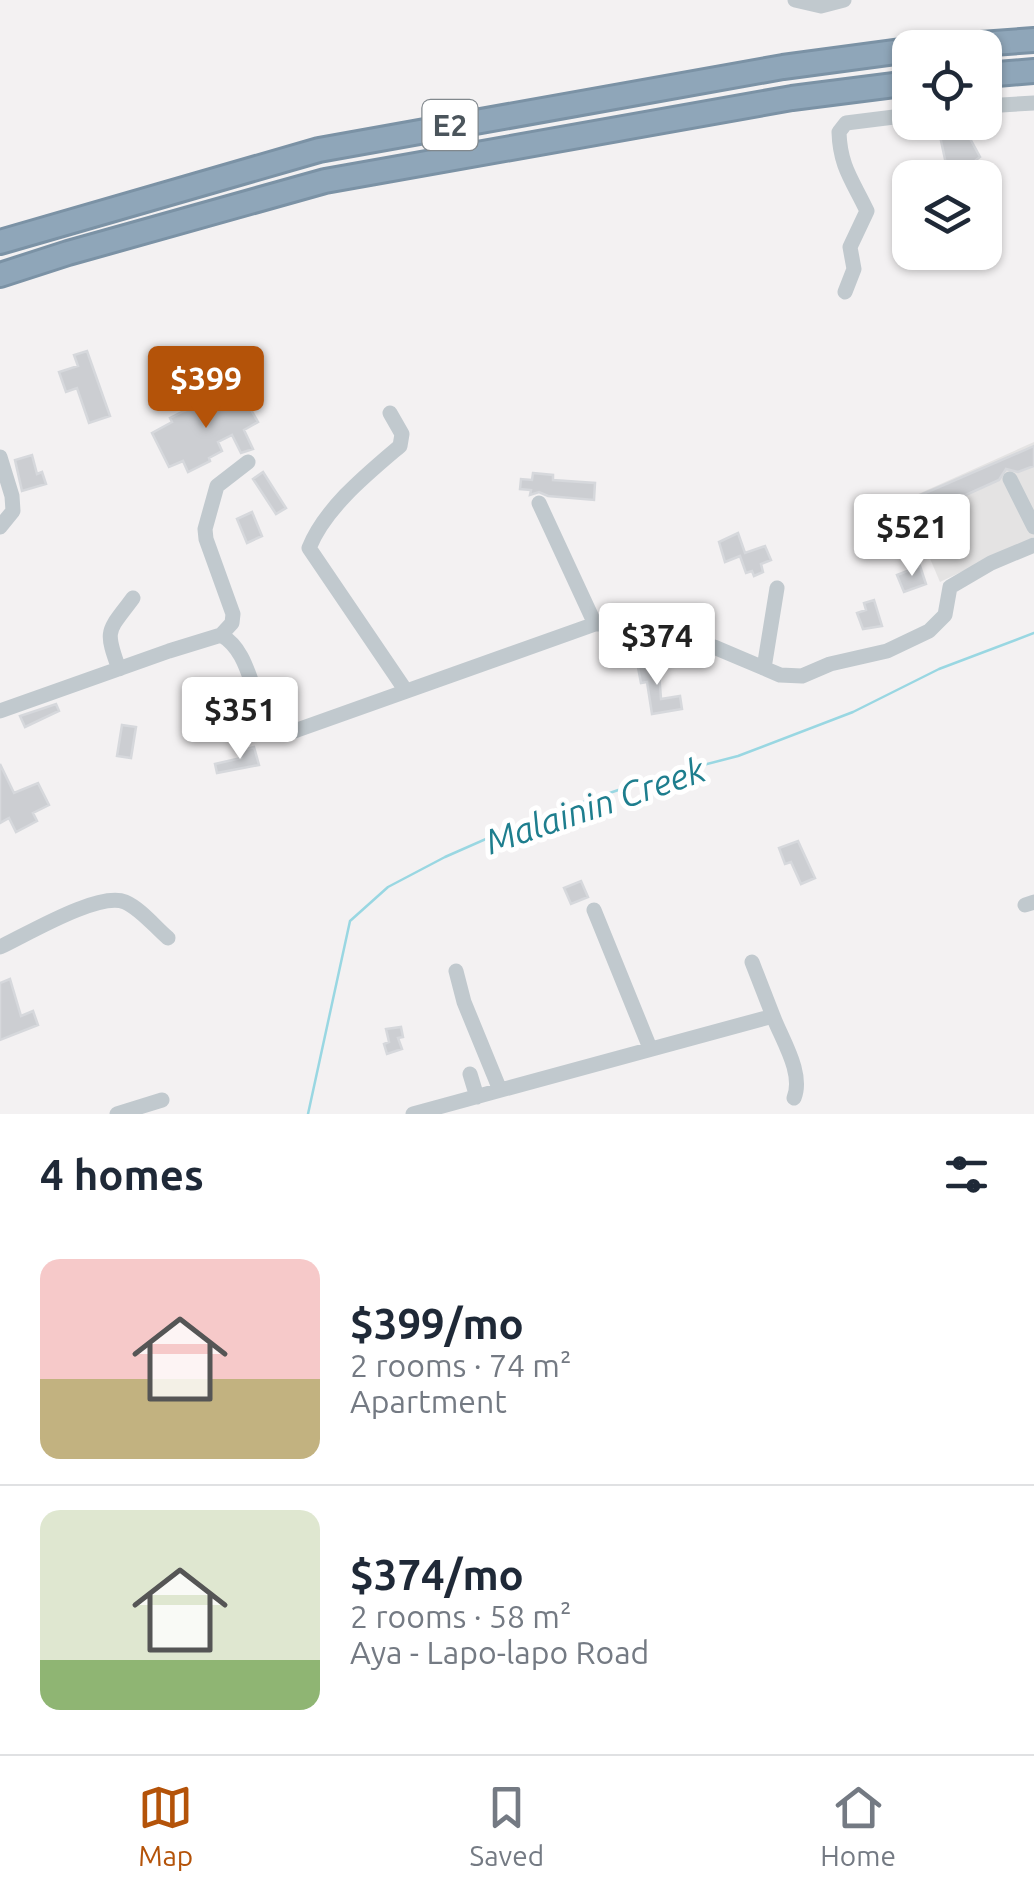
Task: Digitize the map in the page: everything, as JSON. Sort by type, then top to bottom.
[{"type":"highway","points":[[1002,42],[1034,40]]},
{"type":"highway","name":"E2","points":[[0,242],[319,150],[648,90],[892,53]]},
{"type":"highway","points":[[1002,74],[1034,71]]},
{"type":"highway","name":"E2","points":[[0,275],[68,252],[325,181],[753,104],[892,85]]},
{"type":"street","points":[[795,0],[821,6],[844,0]]},
{"type":"street","points":[[1002,105],[1034,103]]},
{"type":"street","points":[[845,292],[854,269],[850,247],[867,211],[846,176],[839,132],[846,123],[892,117]]},
{"type":"street","points":[[390,413],[402,434],[400,446],[360,480],[308,548],[406,691]]},
{"type":"street","points":[[0,527],[13,511],[1,462]]},
{"type":"street","points":[[0,711],[221,635],[232,623],[233,614],[205,529],[216,486],[248,462]]},
{"type":"street","points":[[1010,479],[1034,527]]},
{"type":"street","points":[[539,503],[596,624]]},
{"type":"street","points":[[221,635],[232,642],[273,728],[286,734],[596,624],[626,624],[714,647],[780,675],[802,676],[910,641],[942,622],[950,587],[1034,545]]},
{"type":"street","points":[[764,668],[777,588]]},
{"type":"street","points":[[119,668],[108,638],[109,630],[133,598]]},
{"type":"street","points":[[0,947],[94,903],[111,899],[134,908],[168,938]]},
{"type":"street","points":[[594,910],[650,1048]]},
{"type":"street","points":[[752,962],[795,1072],[794,1098]]},
{"type":"street","points":[[456,971],[464,1002],[500,1090]]},
{"type":"street","points":[[413,1114],[443,1110],[500,1090],[773,1016]]},
{"type":"street","points":[[470,1074],[476,1097]]},
{"type":"street","points":[[117,1114],[162,1100]]},
{"type":"shaded area","points":[[1034,442],[1034,537],[940,582],[905,500]]},
{"type":"building","points":[[941,140],[971,140],[980,157],[976,160],[945,160]]},
{"type":"building","points":[[87,351],[110,416],[89,423],[77,388],[66,392],[59,372],[78,366],[74,355]]},
{"type":"building","points":[[239,389],[258,422],[244,430],[253,449],[241,453],[232,435],[218,442],[222,451],[210,461],[188,472],[183,461],[169,467],[152,433],[172,422],[170,418],[222,394],[224,399]]},
{"type":"building","points":[[1034,446],[1034,466],[1018,472],[1006,469],[999,480],[948,503],[956,530],[942,534],[933,507],[922,512],[916,497]]},
{"type":"building","points":[[32,455],[37,474],[42,472],[46,484],[22,491],[15,460]]},
{"type":"building","points":[[263,472],[286,508],[276,514],[253,479]]},
{"type":"building","points":[[533,473],[553,475],[553,480],[595,483],[594,500],[539,492],[530,495],[531,490],[520,489],[521,479],[532,480]]},
{"type":"building","points":[[252,512],[262,536],[247,543],[237,519]]},
{"type":"building","points":[[738,533],[745,553],[765,546],[771,560],[761,564],[763,572],[754,576],[752,571],[746,573],[740,556],[725,562],[719,542]]},
{"type":"building","points":[[920,566],[926,584],[904,592],[897,575]]},
{"type":"building","points":[[874,600],[882,626],[863,629],[857,613],[866,610],[864,603]]},
{"type":"building","points":[[658,659],[661,699],[680,696],[682,709],[652,714],[647,682],[641,683],[637,662]]},
{"type":"building","points":[[56,704],[59,711],[25,727],[20,716]]},
{"type":"building","points":[[220,708],[227,731],[209,737],[206,728],[199,730],[196,719]]},
{"type":"building","points":[[122,725],[136,727],[131,758],[117,756]]},
{"type":"building","points":[[254,747],[259,765],[217,773],[215,764],[241,758],[239,751]]},
{"type":"building","points":[[0,764],[14,793],[38,783],[49,805],[33,813],[37,821],[16,832],[9,818],[0,823]]},
{"type":"building","points":[[798,841],[815,878],[801,884],[791,862],[785,864],[779,848]]},
{"type":"building","points":[[581,881],[588,897],[571,904],[564,888]]},
{"type":"building","points":[[10,979],[21,1016],[33,1011],[38,1025],[0,1040],[0,983]]},
{"type":"building","points":[[401,1027],[403,1037],[398,1038],[402,1049],[387,1054],[386,1029]]},
{"type":"waterway","name":"Malainin Creek","points":[[308,1114],[350,921],[388,887],[520,824],[653,778],[738,756],[853,712],[939,669],[1034,633]]}]
